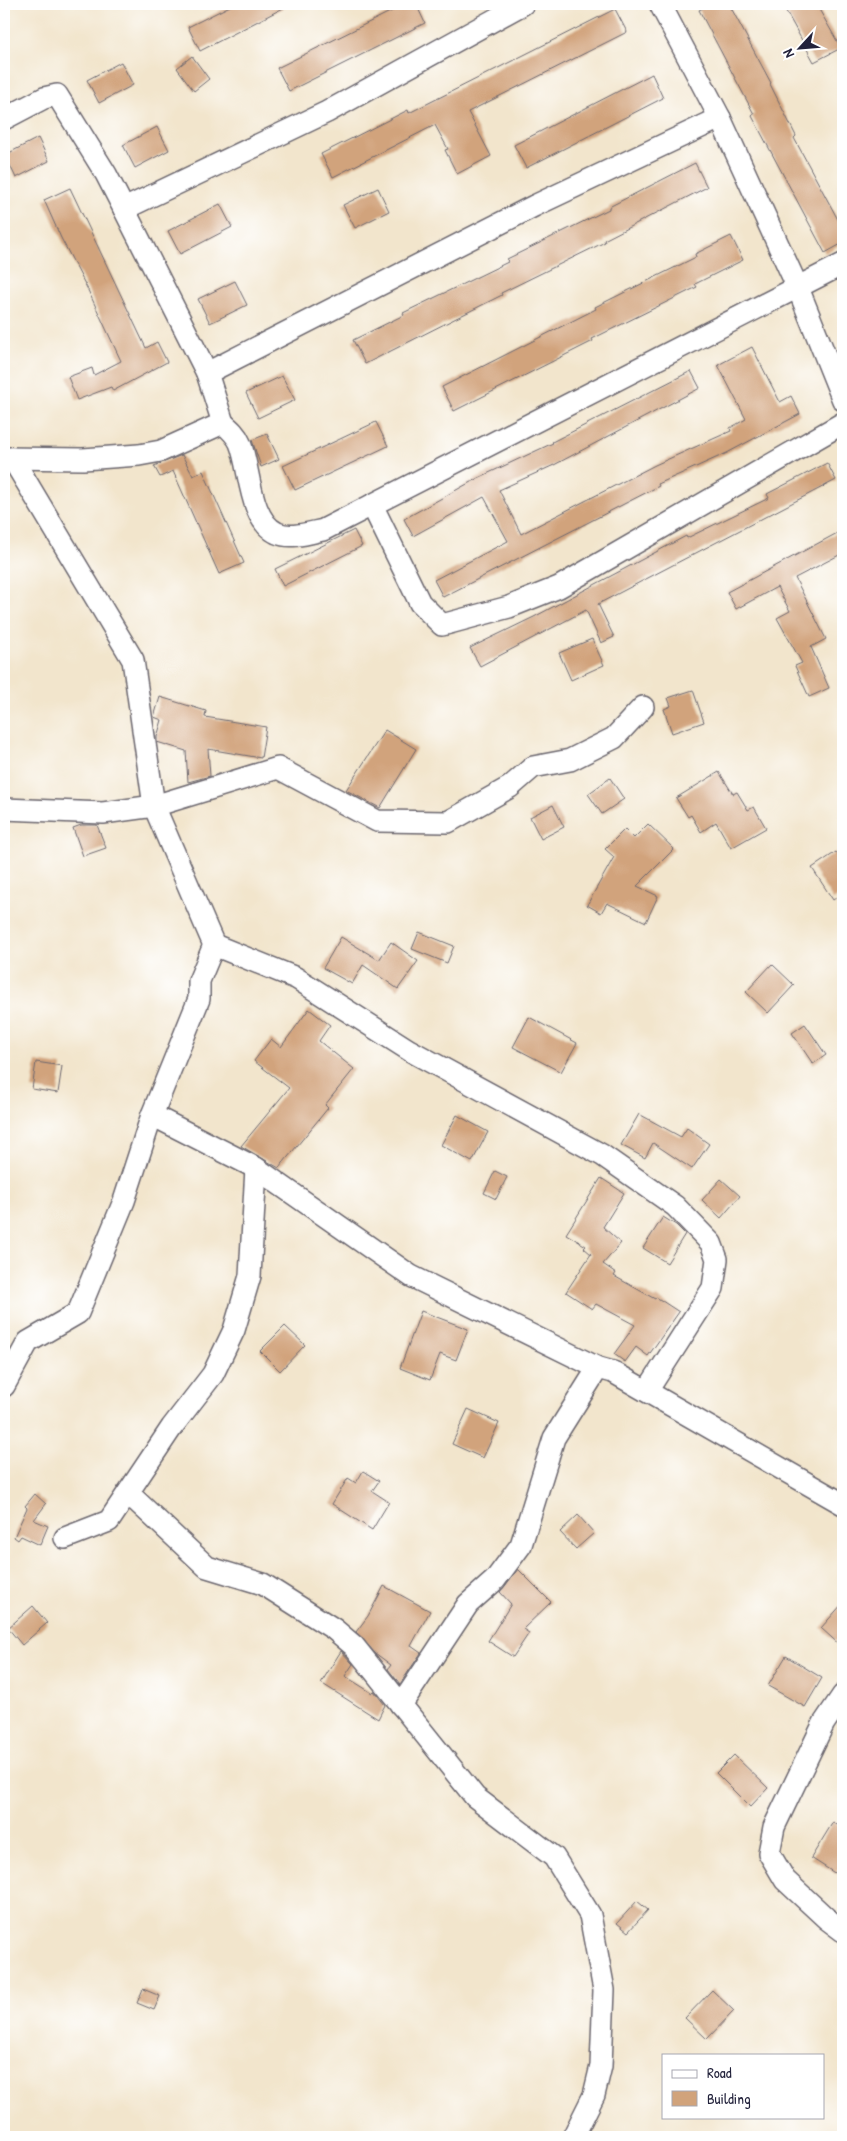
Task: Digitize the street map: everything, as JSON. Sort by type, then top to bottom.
[{"type":"street","points":[[124,208],[327,112],[523,4]]},
{"type":"street","points":[[660,4],[720,118],[798,288],[843,400]]},
{"type":"street","points":[[4,119],[44,98],[58,95],[106,174],[207,373],[223,423],[234,432],[240,444],[251,493],[262,519],[277,533],[298,535],[323,530],[843,264]]},
{"type":"street","points":[[207,373],[534,206],[720,118]]},
{"type":"street","points":[[8,458],[83,460],[154,452],[176,445],[223,423]]},
{"type":"street","points":[[372,506],[420,603],[442,625],[509,607],[559,587],[843,424]]},
{"type":"street","points":[[8,458],[133,660],[154,806],[214,946],[296,978],[409,1050],[602,1156],[675,1206],[711,1243],[717,1259],[713,1288],[647,1391]]},
{"type":"street","points":[[4,809],[103,814],[154,806],[278,768],[377,821],[448,822],[510,787],[534,767],[570,760],[614,738],[643,707]]},
{"type":"street","points":[[4,1386],[28,1342],[78,1313],[124,1200],[152,1115],[199,999],[199,980],[214,946]]},
{"type":"street","points":[[152,1115],[256,1168],[411,1276],[598,1368],[613,1372],[843,1504]]},
{"type":"street","points":[[65,1538],[109,1521],[172,1427],[213,1374],[234,1330],[250,1276],[256,1168]]},
{"type":"street","points":[[400,1705],[468,1604],[495,1580],[521,1545],[554,1438],[598,1368]]},
{"type":"street","points":[[128,1493],[207,1567],[263,1584],[334,1630],[354,1646],[476,1797],[554,1857],[590,1915],[604,1990],[601,2066],[594,2095],[573,2137]]},
{"type":"street","points":[[843,1695],[824,1723],[774,1827],[769,1853],[784,1880],[843,1931]]},
{"type":"building","points":[[234,4],[291,4],[200,51],[188,27]]},
{"type":"building","points":[[406,4],[416,4],[425,23],[289,91],[277,68]]},
{"type":"building","points":[[711,4],[729,4],[771,83],[796,136],[794,138],[843,229],[843,243],[825,253],[752,116],[754,114],[699,10]]},
{"type":"building","points":[[782,4],[816,4],[841,48],[814,62]]},
{"type":"building","points":[[615,9],[627,32],[468,112],[491,156],[457,174],[445,150],[448,149],[435,125],[333,177],[321,154],[408,110],[409,113]]},
{"type":"building","points":[[192,56],[209,79],[194,91],[177,68]]},
{"type":"building","points":[[121,62],[133,85],[99,103],[87,80]]},
{"type":"building","points":[[652,74],[663,98],[526,168],[514,145]]},
{"type":"building","points":[[157,127],[169,150],[135,168],[123,145]]},
{"type":"building","points":[[38,138],[49,161],[16,178],[5,155]]},
{"type":"building","points":[[695,163],[707,187],[604,240],[605,242],[501,293],[502,295],[365,364],[353,340],[404,315],[403,313],[508,262],[507,259],[609,209],[609,207]]},
{"type":"building","points":[[70,188],[146,348],[157,342],[167,362],[113,391],[111,387],[77,400],[68,377],[92,368],[94,375],[121,361],[44,200]]},
{"type":"building","points":[[378,188],[389,211],[355,228],[343,205]]},
{"type":"building","points":[[220,204],[232,227],[180,254],[168,231]]},
{"type":"building","points":[[731,236],[743,260],[695,284],[697,287],[454,411],[442,387],[596,309],[595,307],[696,257],[695,254]]},
{"type":"building","points":[[235,281],[247,305],[210,323],[198,299]]},
{"type":"building","points":[[752,347],[780,402],[791,396],[800,414],[727,453],[658,484],[659,486],[443,597],[434,580],[508,541],[484,497],[413,536],[404,519],[478,478],[553,443],[691,371],[700,388],[554,465],[499,490],[521,534],[655,465],[731,431],[730,428],[746,419],[718,365]]},
{"type":"building","points":[[282,376],[295,400],[258,418],[246,393]]},
{"type":"building","points":[[376,422],[388,446],[295,490],[283,466]]},
{"type":"building","points":[[267,434],[279,459],[261,467],[252,440]]},
{"type":"building","points":[[182,455],[193,476],[203,471],[244,563],[219,574],[173,471],[160,477],[154,466]]},
{"type":"building","points":[[827,463],[836,480],[598,604],[614,637],[601,643],[586,610],[480,666],[470,648],[534,617],[686,536],[687,538],[769,498],[767,494]]},
{"type":"building","points":[[354,530],[362,546],[283,586],[275,569]]},
{"type":"building","points":[[843,530],[843,553],[795,578],[826,639],[811,647],[829,688],[809,697],[795,666],[802,663],[777,618],[790,611],[777,587],[736,609],[727,592]]},
{"type":"building","points":[[592,639],[604,665],[571,680],[559,653]]},
{"type":"building","points":[[693,690],[704,722],[672,733],[664,709],[671,706],[668,698]]},
{"type":"building","points":[[160,697],[206,711],[205,717],[266,727],[261,758],[208,749],[210,776],[188,782],[186,751],[157,742],[162,720],[154,717]]},
{"type":"building","points":[[385,730],[416,749],[380,808],[346,790]]},
{"type":"building","points":[[719,772],[733,794],[737,792],[748,810],[754,807],[766,828],[731,848],[716,822],[701,832],[691,815],[688,817],[676,798]]},
{"type":"building","points":[[610,778],[624,799],[602,814],[588,794]]},
{"type":"building","points":[[553,805],[564,827],[541,839],[530,817]]},
{"type":"building","points":[[648,824],[674,849],[637,886],[658,896],[646,922],[607,903],[601,913],[587,905],[614,857],[605,849],[625,829],[634,838]]},
{"type":"building","points":[[81,825],[97,825],[106,848],[83,856],[73,828]]},
{"type":"building","points":[[836,852],[843,863],[843,893],[833,900],[812,868]]},
{"type":"building","points":[[419,932],[454,946],[447,963],[412,949]]},
{"type":"building","points":[[341,937],[379,960],[391,942],[418,961],[398,989],[363,965],[352,984],[323,968]]},
{"type":"building","points":[[772,964],[794,985],[768,1013],[746,992]]},
{"type":"building","points":[[309,1009],[330,1025],[319,1041],[354,1069],[325,1105],[328,1108],[279,1168],[241,1146],[289,1088],[254,1061],[271,1039],[281,1047]]},
{"type":"building","points":[[529,1017],[577,1043],[561,1072],[513,1047]]},
{"type":"building","points":[[805,1024],[826,1055],[813,1064],[792,1033]]},
{"type":"building","points":[[36,1062],[62,1066],[58,1093],[32,1089]]},
{"type":"building","points":[[639,1114],[681,1137],[687,1128],[709,1144],[692,1169],[653,1143],[645,1158],[621,1145]]},
{"type":"building","points":[[457,1115],[488,1132],[472,1162],[441,1145]]},
{"type":"building","points":[[495,1171],[507,1177],[496,1199],[484,1193]]},
{"type":"building","points":[[601,1178],[624,1193],[603,1227],[621,1243],[603,1264],[616,1273],[614,1276],[655,1299],[656,1297],[679,1312],[648,1356],[636,1347],[625,1362],[614,1354],[635,1325],[596,1304],[592,1309],[566,1292],[591,1254],[584,1248],[586,1246],[566,1234]]},
{"type":"building","points":[[721,1179],[740,1196],[721,1218],[702,1200]]},
{"type":"building","points":[[663,1217],[676,1225],[685,1234],[667,1263],[643,1248]]},
{"type":"building","points":[[421,1311],[468,1329],[456,1360],[440,1354],[430,1380],[400,1368]]},
{"type":"building","points":[[285,1326],[305,1345],[280,1371],[260,1351]]},
{"type":"building","points":[[468,1409],[499,1423],[483,1458],[452,1444]]},
{"type":"building","points":[[363,1471],[379,1481],[372,1491],[389,1502],[372,1530],[332,1504],[348,1478],[356,1483]]},
{"type":"building","points":[[35,1494],[46,1504],[34,1520],[48,1526],[40,1545],[21,1536],[18,1540],[14,1537],[27,1508],[25,1506]]},
{"type":"building","points":[[578,1515],[594,1533],[576,1549],[560,1532]]},
{"type":"building","points":[[518,1569],[551,1602],[523,1629],[529,1633],[513,1657],[488,1641],[511,1604],[500,1592]]},
{"type":"building","points":[[384,1586],[430,1611],[411,1646],[421,1653],[400,1684],[388,1669],[391,1665],[375,1653],[356,1632],[368,1616]]},
{"type":"building","points":[[843,1603],[843,1648],[821,1628]]},
{"type":"building","points":[[33,1606],[47,1623],[22,1645],[8,1628]]},
{"type":"building","points":[[341,1651],[353,1664],[345,1676],[372,1693],[374,1691],[385,1705],[378,1719],[321,1683]]},
{"type":"building","points":[[786,1656],[822,1678],[805,1707],[768,1686]]},
{"type":"building","points":[[734,1755],[768,1788],[750,1807],[716,1773]]},
{"type":"building","points":[[833,1822],[843,1829],[843,1862],[836,1874],[811,1858]]},
{"type":"building","points":[[637,1901],[648,1910],[628,1932],[617,1923]]},
{"type":"building","points":[[143,1989],[160,1996],[154,2010],[137,2003]]},
{"type":"building","points":[[712,1990],[734,2011],[707,2039],[685,2018]]}]
